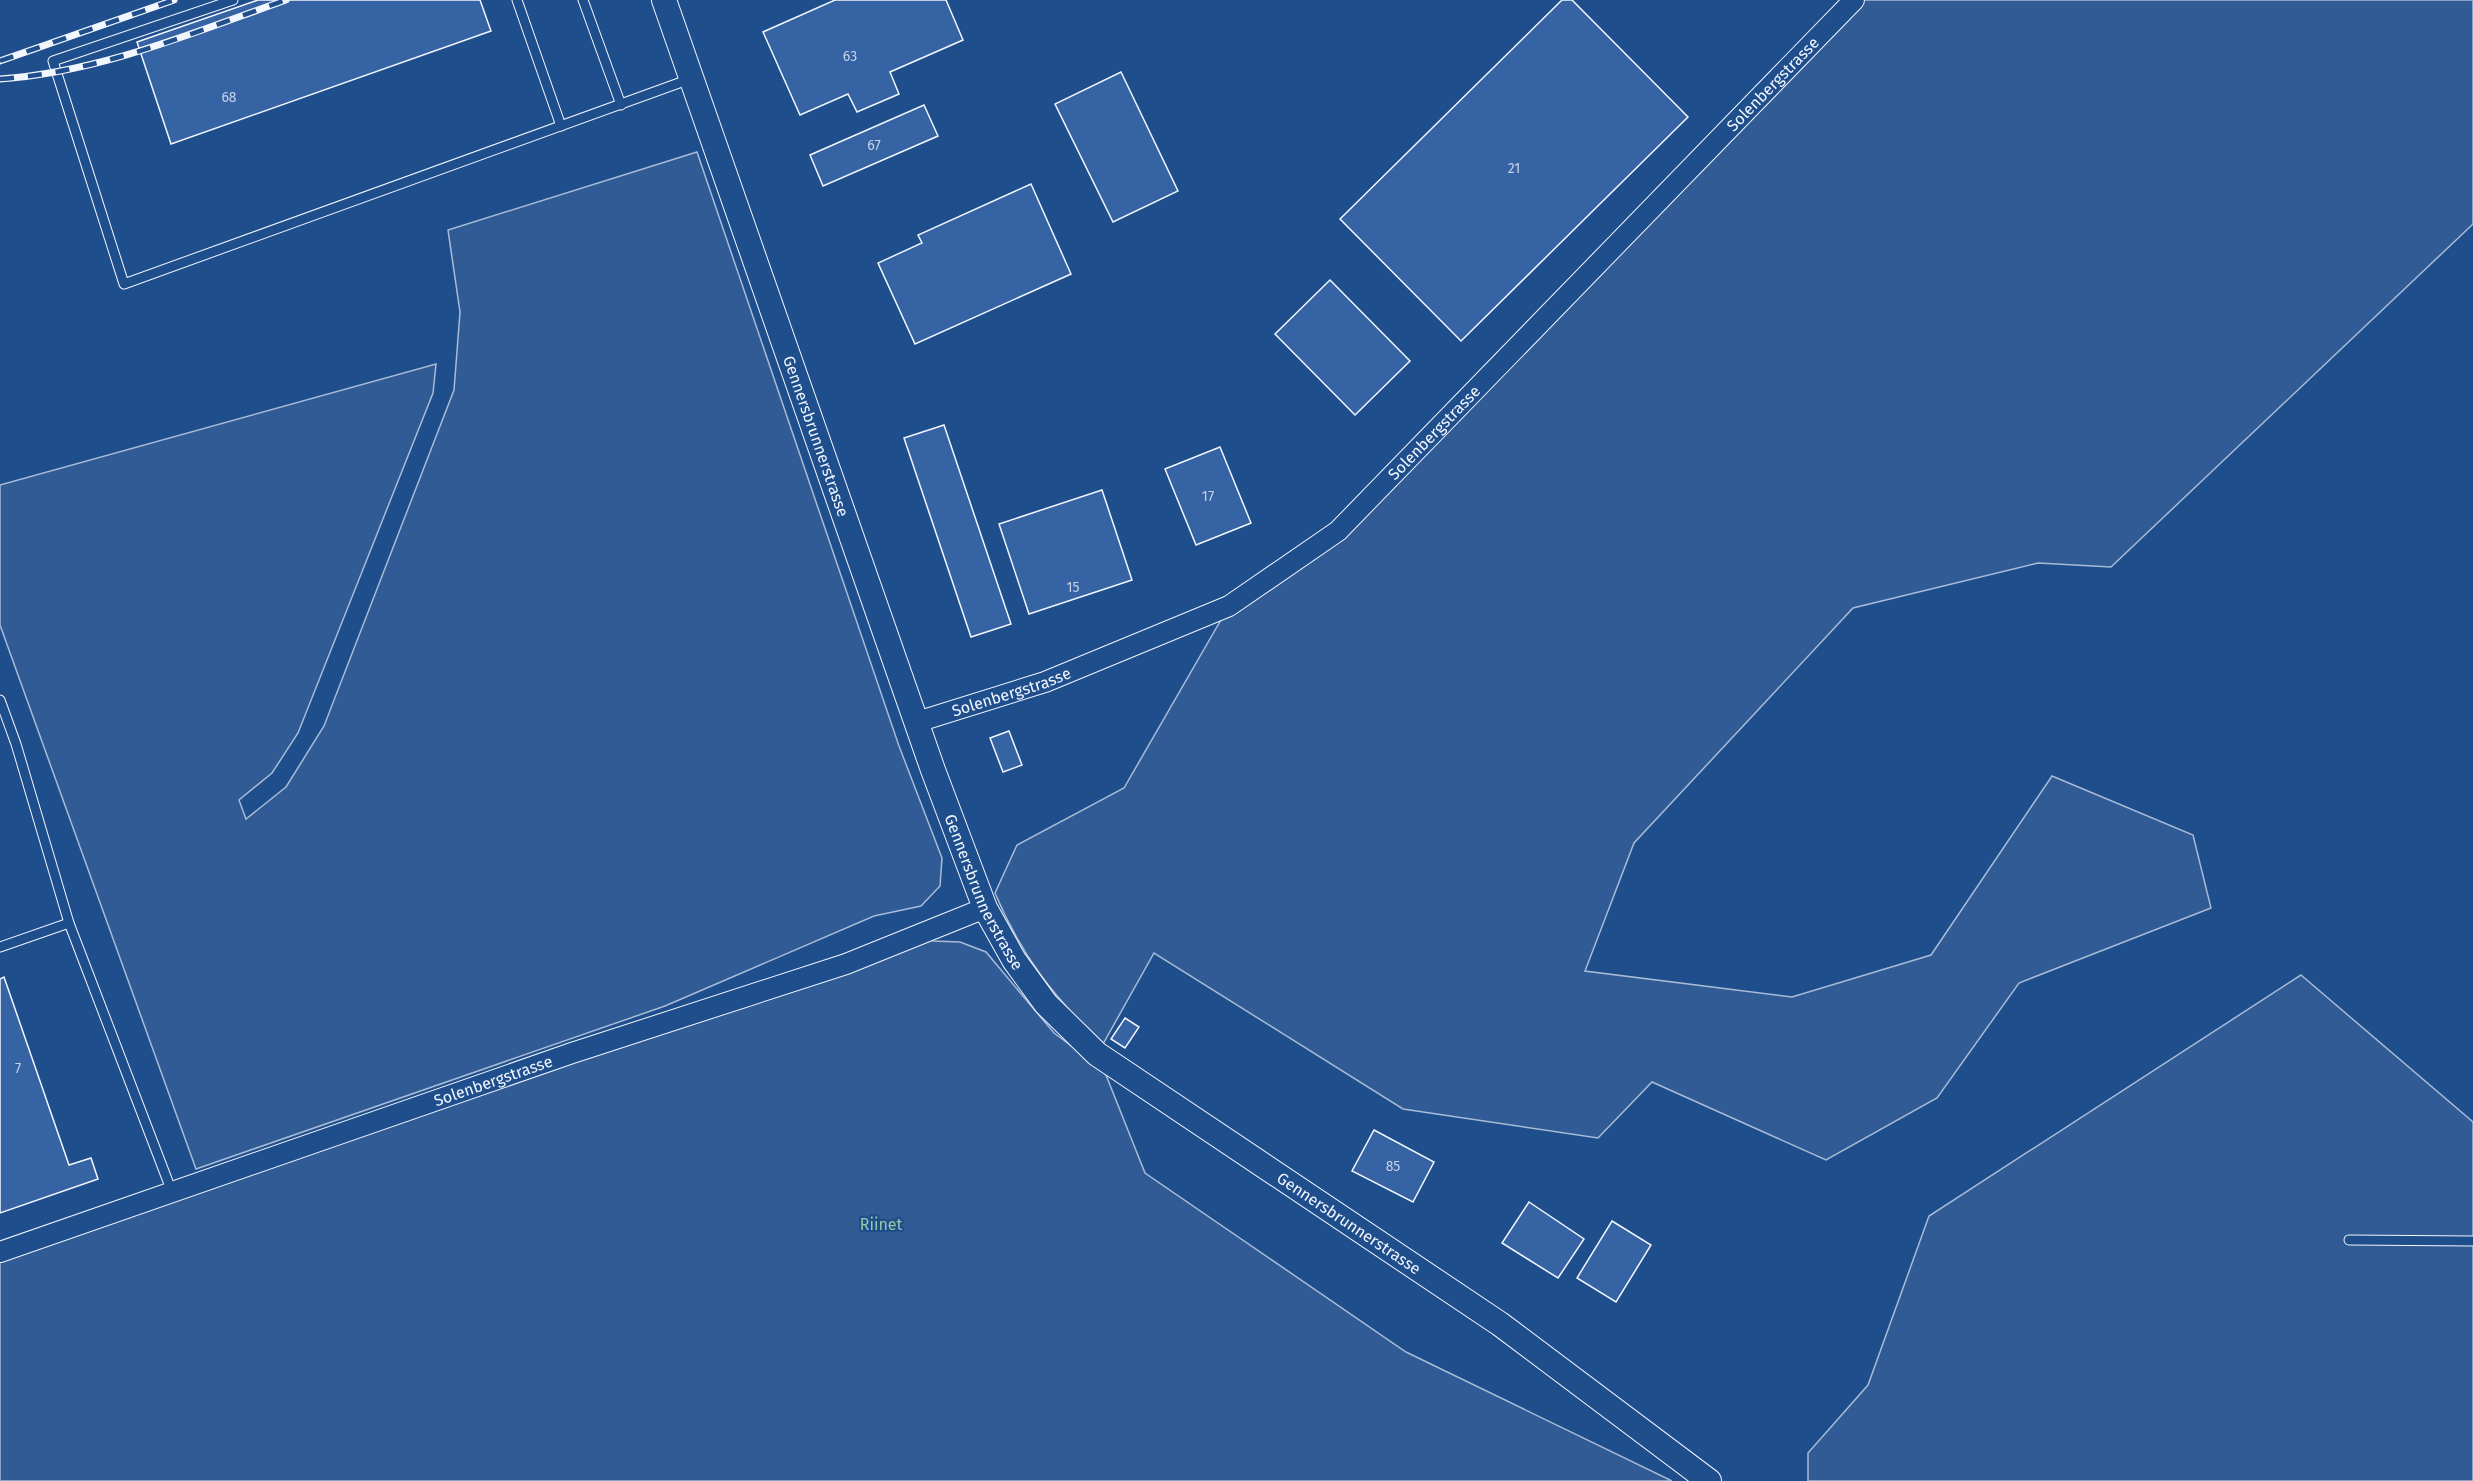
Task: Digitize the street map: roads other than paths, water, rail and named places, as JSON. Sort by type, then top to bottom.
[{"type":"street","name":"Gennersbrunnerstrasse","points":[[664,0],[916,722],[985,908],[1008,951],[1046,1004],[1097,1054],[1500,1324],[1709,1481]]},
{"type":"street","name":"Solenbergstrasse","points":[[916,722],[1045,682],[1229,606],[1338,531],[1854,0]]},
{"type":"street","name":"Solenbergstrasse","points":[[0,1252],[572,1053],[846,964],[985,908]]},
{"type":"lane","points":[[233,0],[53,61],[124,284],[693,78]]},
{"type":"lane","points":[[517,0],[561,126]]},
{"type":"lane","points":[[583,0],[621,105]]},
{"type":"lane","points":[[0,700],[16,744],[69,923],[172,1192]]},
{"type":"lane","points":[[0,947],[69,923]]},
{"type":"lane","points":[[2349,1240],[2473,1241]]},
{"type":"railway","points":[[0,61],[174,0]]},
{"type":"railway","points":[[0,79],[37,75],[110,60],[181,38],[286,0]]},
{"type":"park label","name":"Riinet","points":[[881,1224]]}]
